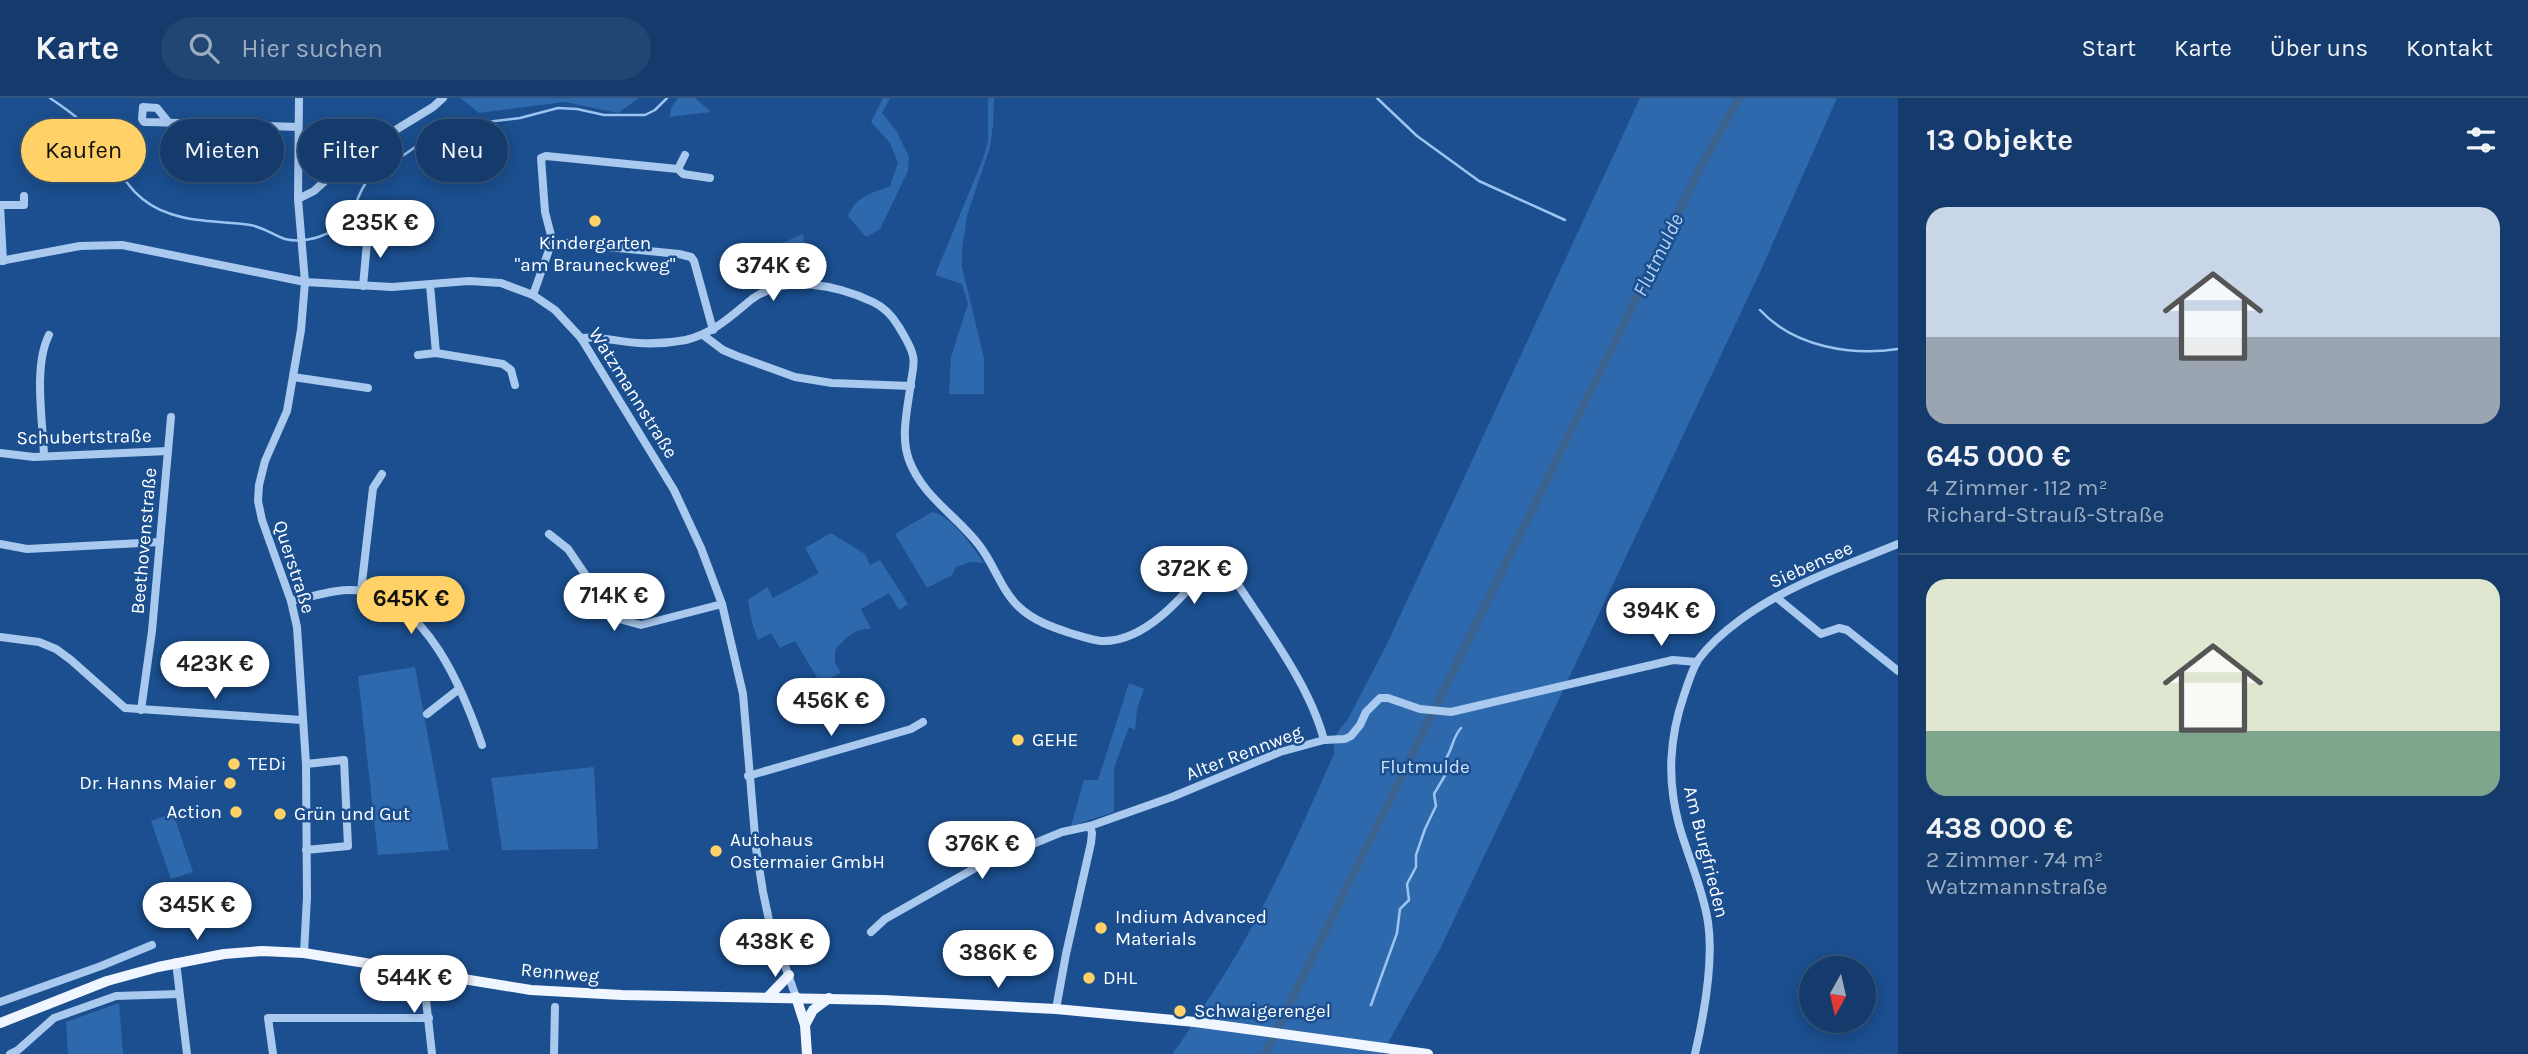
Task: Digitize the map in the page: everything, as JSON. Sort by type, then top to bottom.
[{"type":"main road","name":"Rennweg","points":[[0,1023],[114,979],[176,962],[247,951],[304,953],[424,974],[555,992],[829,998],[1056,1009],[1195,1022],[1425,1054]]},
{"type":"main road","points":[[768,997],[789,975]]},
{"type":"main road","points":[[796,997],[805,1025],[807,1054]]},
{"type":"main road","points":[[805,1025],[815,1007],[829,998]]},
{"type":"street","name":"Querstraße","points":[[298,119],[299,98]]},
{"type":"street","points":[[298,199],[314,191],[350,158],[443,98]]},
{"type":"street","points":[[284,127],[298,127]]},
{"type":"street","points":[[678,169],[685,155]]},
{"type":"street","points":[[533,295],[553,243],[545,212],[541,158],[546,156],[678,169],[683,174],[710,177]]},
{"type":"street","name":"Querstraße","points":[[298,182],[305,282],[301,330],[287,411],[265,461],[258,501],[262,520],[291,601],[299,644],[306,764],[307,897],[304,953]]},
{"type":"street","points":[[1,261],[0,205],[24,205],[24,196]]},
{"type":"street","points":[[363,286],[368,232]]},
{"type":"street","points":[[553,243],[691,257],[698,272],[713,330]]},
{"type":"street","name":"Watzmannstraße","points":[[1,261],[80,246],[122,245],[305,282],[363,286],[502,283],[533,295],[555,310],[581,338],[674,490],[701,548],[722,604],[743,694],[755,848],[763,892],[769,920],[796,997]]},
{"type":"street","points":[[581,338],[596,337],[654,344],[703,335],[759,295],[778,286],[798,284],[842,292],[881,306],[895,322],[913,356],[905,432],[908,459],[926,490],[981,546],[1018,606],[1047,625],[1092,639],[1114,640],[1132,634],[1164,614],[1213,561],[1222,564],[1233,576],[1308,697],[1324,740]]},
{"type":"street","points":[[430,285],[436,353]]},
{"type":"street","points":[[44,456],[41,371],[45,343],[49,335]]},
{"type":"street","points":[[703,335],[737,356],[795,377],[832,383],[911,386]]},
{"type":"street","points":[[418,355],[436,353],[503,364],[511,370],[515,385]]},
{"type":"street","points":[[293,377],[368,388]]},
{"type":"street","name":"Beethovenstraße","points":[[141,710],[152,631],[171,417]]},
{"type":"street","name":"Schubertstraße","points":[[0,453],[21,457],[168,451]]},
{"type":"street","points":[[361,591],[373,488],[382,474]]},
{"type":"street","points":[[549,534],[568,549],[610,611],[619,619],[641,625],[722,604]]},
{"type":"street","points":[[0,544],[27,549],[160,542]]},
{"type":"street","name":"Siebensee","points":[[1697,662],[1708,648],[1738,621],[1776,597],[1898,544]]},
{"type":"street","points":[[291,601],[336,592],[361,591],[392,602],[421,624],[441,654],[472,716],[482,745]]},
{"type":"street","points":[[1776,597],[1821,634],[1839,628],[1847,630],[1898,671]]},
{"type":"street","points":[[0,637],[39,642],[56,649],[125,708],[302,720]]},
{"type":"street","name":"Alter Rennweg","points":[[871,932],[885,919],[977,867],[1062,832],[1090,826],[1172,797],[1280,752],[1324,740],[1345,739],[1351,736],[1366,712],[1381,698],[1420,709],[1451,712],[1673,660],[1697,662]]},
{"type":"street","name":"Am Burgfrieden","points":[[1696,1053],[1707,982],[1710,941],[1705,908],[1679,824],[1671,770],[1671,741],[1677,714],[1697,662]]},
{"type":"street","points":[[428,714],[458,689]]},
{"type":"street","points":[[748,776],[911,729],[923,722]]},
{"type":"street","points":[[306,764],[344,760],[348,846],[306,850]]},
{"type":"street","points":[[1056,1009],[1091,843],[1090,826]]},
{"type":"street","points":[[0,1002],[152,945]]},
{"type":"street","points":[[176,962],[187,1054]]},
{"type":"street","points":[[424,974],[432,1054]]},
{"type":"street","points":[[10,1054],[54,1018],[116,996],[179,994]]},
{"type":"street","points":[[554,1054],[555,1007]]},
{"type":"street","points":[[273,1054],[268,1018],[429,1018]]},
{"type":"green space","points":[[460,98],[639,98],[618,113],[565,102],[479,113]]},
{"type":"green space","points":[[678,98],[695,98],[711,112],[670,117],[671,108]]},
{"type":"green space","points":[[883,98],[890,98],[882,113],[896,130],[909,157],[908,171],[880,229],[866,237],[848,216],[860,199],[890,186],[898,163],[890,143],[871,122]]},
{"type":"green space","points":[[988,98],[994,98],[990,147],[967,216],[962,250],[962,267],[984,358],[984,394],[949,394],[951,357],[968,304],[962,284],[935,275],[983,159],[988,141]]},
{"type":"green space","name":"Flutmulde","points":[[1640,98],[1837,98],[1761,270],[1440,949],[1382,1054],[1172,1054],[1231,964],[1278,876],[1334,754],[1334,737],[1348,719],[1386,646]]},
{"type":"green space","points":[[803,234],[811,278],[768,283],[759,253]]},
{"type":"green space","points":[[932,512],[947,519],[984,563],[971,562],[956,567],[952,575],[927,588],[895,534]]},
{"type":"green space","points":[[831,533],[865,554],[870,565],[880,560],[908,604],[899,610],[889,593],[861,609],[871,629],[855,632],[835,650],[835,663],[841,673],[827,679],[818,679],[795,641],[780,648],[771,633],[758,640],[748,600],[767,587],[773,598],[819,573],[805,548]]},
{"type":"green space","points":[[415,667],[449,850],[378,855],[358,676]]},
{"type":"green space","points":[[1129,683],[1144,689],[1137,709],[1135,730],[1129,727],[1114,768],[1114,812],[1071,826],[1084,780],[1098,780]]},
{"type":"green space","points":[[594,767],[598,849],[502,850],[491,778]]},
{"type":"green space","points":[[173,813],[193,872],[171,879],[151,821]]},
{"type":"green space","points":[[119,1003],[123,1054],[68,1054],[66,1022]]},
{"type":"waterway","points":[[50,98],[87,126],[133,190],[156,208],[191,219],[255,226],[293,240],[319,237],[342,224],[351,213],[368,180],[444,127],[520,118],[558,108],[604,115],[645,115],[655,110],[667,98]]},
{"type":"waterway","points":[[1377,98],[1417,136],[1479,181],[1565,220]]},
{"type":"waterway","name":"Flutmulde","points":[[1265,1054],[1701,166],[1739,98]]},
{"type":"waterway","points":[[1760,310],[1789,333],[1824,346],[1861,351],[1898,349]]},
{"type":"waterway","points":[[1371,1005],[1397,933],[1400,909],[1409,900],[1407,884],[1416,867],[1416,855],[1436,806],[1434,794],[1447,772],[1445,760],[1461,728]]},
{"type":"place","name":"Kindergarten \"am Brauneckweg\"","points":[[595,221]]},
{"type":"place","name":"GEHE","points":[[1018,740]]},
{"type":"place","name":"TEDi","points":[[234,764]]},
{"type":"place","name":"Dr. Hanns Maier","points":[[230,783]]},
{"type":"place","name":"Action","points":[[236,812]]},
{"type":"place","name":"Grün und Gut","points":[[280,814]]},
{"type":"place","name":"Autohaus Ostermaier GmbH","points":[[716,851]]},
{"type":"place","name":"Indium Advanced Materials","points":[[1101,928]]},
{"type":"place","name":"DHL","points":[[1089,978]]},
{"type":"place","name":"Schwaigerengel","points":[[1180,1011]]}]
